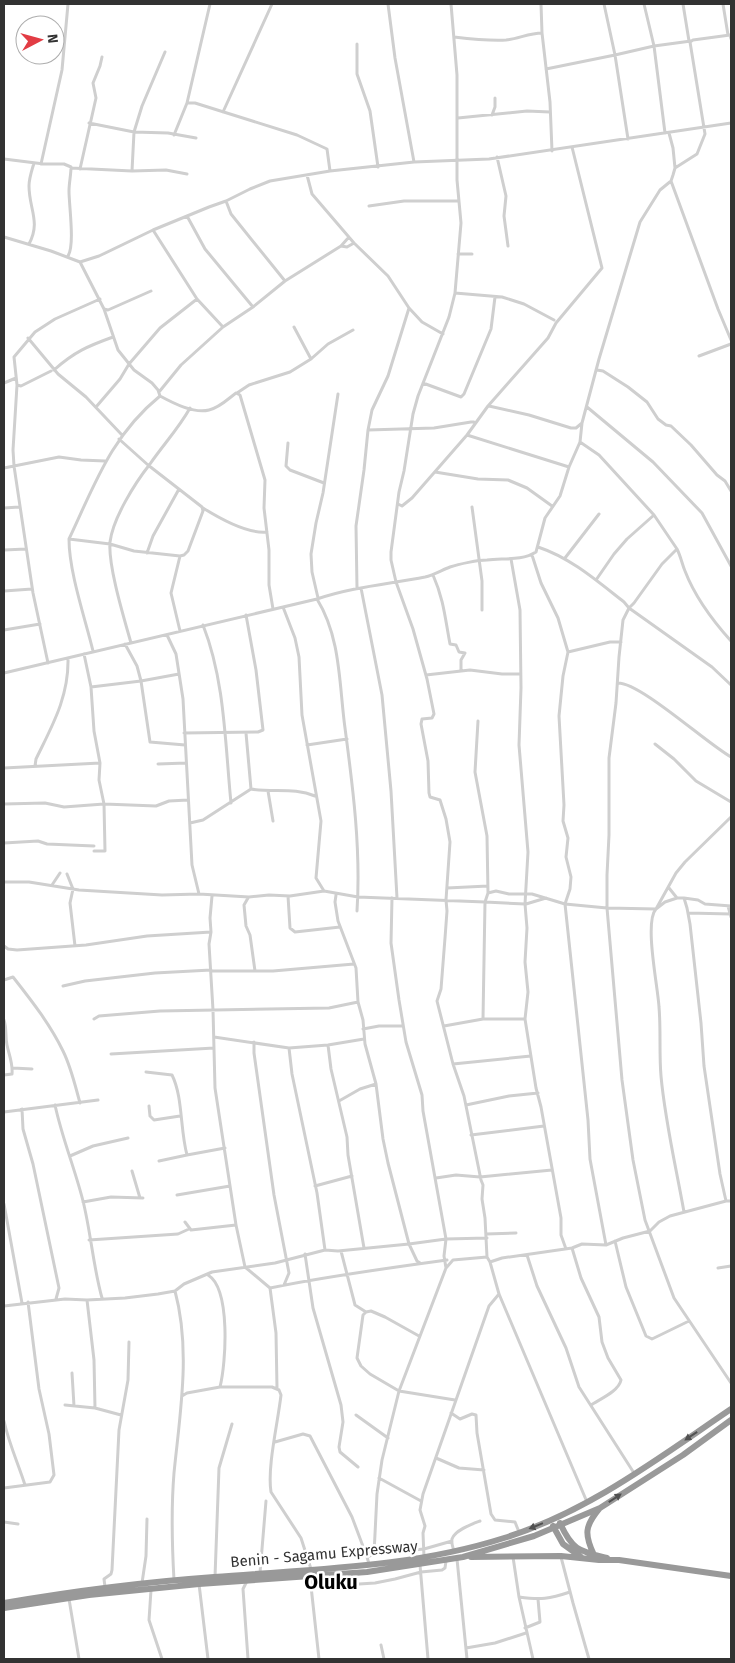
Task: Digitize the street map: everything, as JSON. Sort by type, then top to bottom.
[{"type":"highway","name":"Benin - Sagamu Expressway","points":[[4,1603],[142,1583],[215,1579],[260,1574],[310,1573],[424,1558],[454,1551],[520,1532],[554,1519],[588,1502],[731,1409]]},
{"type":"highway","points":[[4,1608],[69,1598],[89,1592],[151,1589],[199,1584],[215,1579],[233,1580],[310,1573],[367,1572],[420,1568],[460,1558],[506,1545],[600,1508],[682,1455],[731,1420]]},
{"type":"highway","points":[[594,1554],[588,1539],[587,1529],[588,1523],[600,1508]]},
{"type":"highway","points":[[554,1519],[563,1544],[584,1558]]},
{"type":"highway","points":[[557,1526],[570,1542],[586,1553],[615,1560]]},
{"type":"highway","points":[[460,1558],[561,1556],[615,1560],[731,1576]]},
{"type":"street","points":[[41,164],[62,70],[68,4]]},
{"type":"street","points":[[174,136],[187,103],[210,4]]},
{"type":"street","points":[[223,112],[272,4]]},
{"type":"street","points":[[388,4],[395,58],[414,162]]},
{"type":"street","points":[[451,4],[458,118],[457,180],[461,223],[455,292],[443,334],[423,383],[413,414],[399,492],[391,560],[396,582],[413,629],[426,675],[434,717],[422,719],[421,724],[428,761],[429,793],[430,797],[440,800],[450,842],[441,989],[437,1001],[453,1064],[466,1105],[483,1185],[482,1199],[487,1236],[487,1257],[499,1294],[588,1502]]},
{"type":"street","points":[[541,4],[552,151]]},
{"type":"street","points":[[604,4],[615,56],[628,139]]},
{"type":"street","points":[[4,673],[359,588],[381,586],[433,574],[451,567],[486,560],[510,559],[532,555],[536,552],[545,518],[560,496],[569,467],[580,442],[582,423],[640,222],[660,190],[671,181],[675,168],[674,148],[667,133],[654,46],[644,4]]},
{"type":"street","points":[[675,168],[697,154],[705,134],[682,4]]},
{"type":"street","points":[[724,4],[728,35],[730,35],[731,39]]},
{"type":"street","points":[[454,37],[507,40],[542,33]]},
{"type":"street","points":[[546,69],[615,56],[654,46],[728,35]]},
{"type":"street","points":[[357,44],[357,74],[370,111],[378,167]]},
{"type":"street","points":[[132,171],[134,132],[142,106],[165,52]]},
{"type":"street","points":[[80,169],[96,98],[92,83],[102,57]]},
{"type":"street","points":[[491,116],[495,107],[494,98]]},
{"type":"street","points":[[187,103],[195,103],[297,134],[327,149],[330,171]]},
{"type":"street","points":[[458,118],[527,111],[550,112]]},
{"type":"street","points":[[89,123],[134,132],[168,133],[174,136],[196,138]]},
{"type":"street","points":[[80,262],[99,256],[152,230],[226,201],[250,188],[270,181],[330,171],[414,162],[489,159],[731,123]]},
{"type":"street","points":[[398,504],[402,506],[412,498],[467,435],[474,422],[548,338],[556,324],[602,268],[572,147]]},
{"type":"street","points":[[497,157],[506,196],[504,216],[508,246]]},
{"type":"street","points":[[4,159],[41,164],[68,164],[71,168],[80,169],[166,170],[187,174]]},
{"type":"street","points":[[29,244],[34,235],[35,226],[29,188],[34,163]]},
{"type":"street","points":[[68,256],[72,251],[69,192],[71,168]]},
{"type":"street","points":[[307,175],[312,194],[354,243],[388,276],[409,308],[422,322],[443,334]]},
{"type":"street","points":[[671,181],[731,340]]},
{"type":"street","points":[[226,201],[231,214],[285,281]]},
{"type":"street","points":[[369,206],[404,201],[459,201]]},
{"type":"street","points":[[187,216],[204,249],[253,306]]},
{"type":"street","points":[[152,230],[197,299],[223,327]]},
{"type":"street","points":[[4,237],[68,256],[80,262],[100,299],[118,350],[134,370],[152,383],[159,394],[179,406],[212,410],[249,385],[290,372],[311,359],[328,344],[353,330]]},
{"type":"street","points":[[93,651],[73,570],[69,551],[69,539],[90,492],[122,435],[159,394],[181,365],[223,327],[285,281],[341,246],[349,237]]},
{"type":"street","points":[[341,246],[347,247],[354,243]]},
{"type":"street","points":[[458,254],[472,254]]},
{"type":"street","points":[[104,309],[108,310],[151,291]]},
{"type":"street","points":[[455,292],[502,297],[524,304],[554,320]]},
{"type":"street","points":[[423,383],[461,397],[464,394],[491,329],[495,297]]},
{"type":"street","points":[[48,663],[32,589],[14,466],[16,378],[14,357],[28,338],[35,332],[55,319],[100,299]]},
{"type":"street","points":[[96,407],[160,328],[197,299]]},
{"type":"street","points":[[409,308],[388,376],[372,410],[356,526],[359,588],[382,694],[391,791],[394,898],[391,943],[406,1042],[422,1095],[423,1111],[446,1239],[444,1256],[446,1268]]},
{"type":"street","points":[[294,327],[311,359]]},
{"type":"street","points":[[16,385],[21,386],[52,371],[68,357],[85,347],[113,337]]},
{"type":"street","points":[[28,338],[52,371],[96,407],[122,435]]},
{"type":"street","points":[[699,356],[731,344]]},
{"type":"street","points":[[597,370],[602,371],[628,387],[647,402],[658,419],[671,426],[691,445],[717,475],[725,481],[731,492]]},
{"type":"street","points":[[4,383],[16,378]]},
{"type":"street","points":[[236,394],[239,394],[241,397],[265,480],[264,508],[273,609]]},
{"type":"street","points":[[338,394],[311,554],[312,572],[318,599],[331,628],[339,667],[352,773],[356,833],[357,911]]},
{"type":"street","points":[[488,406],[529,415],[572,428],[576,428],[582,423]]},
{"type":"street","points":[[587,407],[654,462],[702,513],[731,566]]},
{"type":"street","points":[[131,643],[114,576],[110,544],[115,524],[148,465],[182,423],[190,408]]},
{"type":"street","points":[[368,430],[434,428],[474,422]]},
{"type":"street","points":[[467,435],[569,467]]},
{"type":"street","points":[[119,440],[203,508],[230,523],[260,532],[267,532]]},
{"type":"street","points":[[580,442],[598,455],[654,515],[677,549],[692,586],[718,626],[731,641]]},
{"type":"street","points":[[288,443],[286,466],[290,470],[324,483]]},
{"type":"street","points":[[4,468],[45,458],[64,456],[81,460],[106,461]]},
{"type":"street","points":[[435,472],[478,479],[508,480],[527,488],[552,506]]},
{"type":"street","points":[[147,553],[153,536],[179,489]]},
{"type":"street","points":[[472,506],[482,581],[482,610]]},
{"type":"street","points":[[4,508],[19,507]]},
{"type":"street","points":[[69,539],[110,544],[147,553],[180,556],[188,551],[203,508]]},
{"type":"street","points":[[565,558],[599,514]]},
{"type":"street","points":[[596,580],[626,539],[654,515]]},
{"type":"street","points":[[538,547],[565,558],[596,580],[629,608],[712,667],[731,685]]},
{"type":"street","points":[[4,550],[26,549]]},
{"type":"street","points":[[677,549],[666,558],[629,608],[623,620],[609,758],[606,908],[622,1080],[633,1160],[645,1220],[674,1298],[731,1383]]},
{"type":"street","points":[[532,555],[538,577],[558,618],[568,652],[558,716],[564,821],[568,838],[566,857],[571,877],[570,889],[565,904],[588,1120],[590,1159],[606,1245]]},
{"type":"street","points":[[180,556],[171,593],[180,631]]},
{"type":"street","points":[[510,559],[520,610],[519,745],[528,852],[525,962],[528,992],[525,1019],[561,1218],[561,1235],[566,1249]]},
{"type":"street","points":[[433,574],[446,610],[450,644],[456,645],[459,652],[465,653],[461,660],[461,670]]},
{"type":"street","points":[[4,591],[32,589]]},
{"type":"street","points":[[283,607],[295,638],[299,657],[302,715],[321,821],[316,878],[324,891]]},
{"type":"street","points":[[184,733],[260,732],[263,727],[253,649],[246,615]]},
{"type":"street","points":[[4,630],[40,624]]},
{"type":"street","points":[[203,625],[210,642],[223,706],[231,803]]},
{"type":"street","points":[[167,635],[176,654],[183,699],[192,865],[199,894]]},
{"type":"street","points":[[568,652],[610,642],[621,642]]},
{"type":"street","points":[[125,644],[137,666],[142,681],[150,742],[185,745]]},
{"type":"street","points":[[84,654],[91,687],[94,731],[100,763],[100,780],[104,804],[105,851],[94,852]]},
{"type":"street","points":[[35,766],[36,759],[62,702],[68,670],[68,658]]},
{"type":"street","points":[[426,675],[461,670],[520,674]]},
{"type":"street","points":[[91,687],[142,681],[179,674]]},
{"type":"street","points":[[618,683],[631,686],[710,744],[731,757]]},
{"type":"street","points":[[478,721],[475,772],[488,836],[488,893],[485,902],[483,1019]]},
{"type":"street","points":[[246,733],[252,789]]},
{"type":"street","points":[[307,745],[347,739]]},
{"type":"street","points":[[654,744],[674,759],[696,781],[731,802]]},
{"type":"street","points":[[4,768],[100,763]]},
{"type":"street","points":[[158,764],[186,763]]},
{"type":"street","points":[[190,823],[203,820],[252,789],[268,791],[300,790],[316,796]]},
{"type":"street","points":[[268,791],[273,821]]},
{"type":"street","points":[[4,804],[45,803],[64,806],[104,804],[156,806],[169,801],[188,800]]},
{"type":"street","points":[[656,909],[676,873],[731,817]]},
{"type":"street","points":[[4,843],[38,840],[47,844],[94,846]]},
{"type":"street","points":[[52,885],[60,874]]},
{"type":"street","points":[[67,874],[73,889],[70,903],[75,946]]},
{"type":"street","points":[[4,882],[162,895],[199,894],[249,897],[288,896],[324,891],[358,897],[526,904],[546,898]]},
{"type":"street","points":[[447,888],[488,886]]},
{"type":"street","points":[[669,887],[677,898]]},
{"type":"street","points":[[488,893],[496,891],[509,894],[532,894],[565,904],[606,908],[656,909]]},
{"type":"street","points":[[336,894],[335,902],[340,928],[354,964],[358,982],[358,1002],[364,1039],[376,1084],[382,1140],[409,1244],[417,1261],[420,1263]]},
{"type":"street","points":[[532,894],[540,901]]},
{"type":"street","points":[[212,896],[209,944],[214,1010],[215,1088],[236,1226],[245,1267],[270,1288],[276,1333],[277,1388],[282,1395],[271,1466],[271,1492],[301,1538],[310,1573],[319,1659]]},
{"type":"street","points":[[288,896],[290,928],[295,932],[340,928]]},
{"type":"street","points":[[249,897],[244,905],[255,971]]},
{"type":"street","points":[[684,1212],[661,1076],[659,1008],[651,918],[652,913],[656,909],[666,902],[677,898],[698,900],[705,904],[730,906],[731,915],[688,913]]},
{"type":"street","points":[[684,898],[688,913],[704,1066],[720,1174],[726,1200]]},
{"type":"street","points":[[4,946],[8,949],[17,950],[75,946],[147,936],[211,932]]},
{"type":"street","points":[[63,986],[85,981],[155,972],[290,970],[354,964]]},
{"type":"street","points":[[4,980],[13,977],[33,1002],[63,1051],[80,1103]]},
{"type":"street","points":[[94,1019],[99,1016],[160,1011],[329,1008],[358,1002]]},
{"type":"street","points":[[444,1026],[483,1019],[525,1019]]},
{"type":"street","points":[[4,1020],[6,1043],[13,1068],[12,1074],[4,1075]]},
{"type":"street","points":[[363,1029],[379,1026],[403,1026]]},
{"type":"street","points":[[214,1037],[289,1048],[328,1045],[364,1039]]},
{"type":"street","points":[[254,1042],[262,1118],[285,1261],[289,1273],[284,1285]]},
{"type":"street","points":[[328,1045],[331,1070],[348,1137],[352,1176],[364,1248]]},
{"type":"street","points":[[111,1054],[214,1048]]},
{"type":"street","points":[[289,1048],[292,1074],[315,1186],[325,1250]]},
{"type":"street","points":[[453,1064],[531,1056]]},
{"type":"street","points":[[13,1068],[32,1069]]},
{"type":"street","points":[[146,1072],[172,1075],[176,1084],[183,1144],[187,1155]]},
{"type":"street","points":[[339,1101],[360,1089],[376,1084]]},
{"type":"street","points":[[466,1105],[509,1096],[538,1093]]},
{"type":"street","points":[[4,1112],[98,1100]]},
{"type":"street","points":[[55,1105],[83,1202],[102,1298]]},
{"type":"street","points":[[149,1106],[150,1116],[154,1120],[180,1116]]},
{"type":"street","points":[[22,1110],[23,1129],[33,1164],[58,1288],[56,1300]]},
{"type":"street","points":[[471,1135],[544,1126]]},
{"type":"street","points":[[70,1156],[92,1146],[128,1138]]},
{"type":"street","points":[[159,1161],[225,1148]]},
{"type":"street","points":[[436,1178],[462,1175],[480,1177],[552,1170]]},
{"type":"street","points":[[83,1202],[111,1198],[142,1198],[132,1171]]},
{"type":"street","points":[[315,1186],[352,1176]]},
{"type":"street","points":[[177,1195],[230,1186]]},
{"type":"street","points":[[490,1262],[502,1258],[572,1248],[582,1244],[606,1245],[650,1231],[659,1222],[670,1216],[726,1200],[731,1201]]},
{"type":"street","points":[[4,1204],[22,1303]]},
{"type":"street","points":[[186,1222],[189,1229]]},
{"type":"street","points":[[89,1240],[178,1234],[189,1229],[236,1226]]},
{"type":"street","points":[[4,1306],[56,1300],[125,1298],[175,1291],[184,1284],[212,1272],[285,1261],[325,1250],[516,1233]]},
{"type":"street","points":[[615,1241],[626,1287],[646,1336],[652,1339],[688,1321]]},
{"type":"street","points":[[572,1248],[581,1278],[599,1317],[602,1342],[608,1358],[622,1380],[616,1388],[591,1405]]},
{"type":"street","points":[[341,1250],[355,1305],[366,1312],[371,1311],[385,1317],[420,1336]]},
{"type":"street","points":[[305,1254],[313,1308],[341,1405],[343,1422],[340,1452],[358,1467]]},
{"type":"street","points":[[527,1255],[537,1286],[566,1348],[579,1387],[634,1473]]},
{"type":"street","points":[[270,1288],[420,1263],[487,1257]]},
{"type":"street","points":[[374,1554],[379,1478],[399,1391],[446,1268],[453,1260]]},
{"type":"street","points":[[718,1268],[731,1266]]},
{"type":"street","points":[[208,1275],[215,1281],[224,1312],[224,1356],[220,1387]]},
{"type":"street","points":[[174,1580],[172,1546],[174,1476],[182,1396],[183,1330],[175,1291]]},
{"type":"street","points":[[424,1558],[423,1533],[425,1526],[420,1510],[421,1501],[489,1306],[499,1294]]},
{"type":"street","points":[[87,1300],[94,1360],[95,1408]]},
{"type":"street","points":[[4,1488],[50,1482],[54,1475],[49,1434],[39,1389],[28,1302]]},
{"type":"street","points":[[366,1312],[363,1315],[357,1358],[361,1366],[370,1374],[399,1391],[455,1400]]},
{"type":"street","points":[[105,1587],[104,1579],[111,1574],[112,1570],[121,1414],[128,1380],[129,1342]]},
{"type":"street","points":[[72,1373],[74,1406]]},
{"type":"street","points":[[182,1396],[187,1393],[220,1387],[277,1388]]},
{"type":"street","points":[[65,1404],[121,1414]]},
{"type":"street","points":[[451,1413],[460,1419],[472,1414],[476,1415],[477,1433],[493,1517],[495,1520],[515,1522],[520,1532]]},
{"type":"street","points":[[356,1415],[388,1438]]},
{"type":"street","points":[[4,1421],[9,1446],[16,1460],[24,1485]]},
{"type":"street","points":[[215,1579],[220,1468],[232,1424]]},
{"type":"street","points":[[275,1442],[303,1434],[310,1436],[352,1518],[369,1565]]},
{"type":"street","points":[[436,1458],[459,1468],[484,1470]]},
{"type":"street","points":[[379,1478],[421,1501]]},
{"type":"street","points":[[260,1574],[266,1501]]},
{"type":"street","points":[[142,1583],[146,1556],[147,1519]]},
{"type":"street","points":[[454,1551],[452,1541],[456,1534],[467,1526],[480,1521]]},
{"type":"street","points":[[4,1522],[18,1524]]},
{"type":"street","points":[[367,1557],[374,1554],[424,1549],[452,1541]]},
{"type":"street","points":[[513,1556],[525,1628],[533,1659]]},
{"type":"street","points":[[561,1556],[590,1659]]},
{"type":"street","points":[[460,1558],[468,1659]]},
{"type":"street","points":[[311,1587],[375,1583],[404,1577],[420,1568],[428,1659]]},
{"type":"street","points":[[248,1579],[243,1589],[248,1659]]},
{"type":"street","points":[[233,1580],[243,1589]]},
{"type":"street","points":[[199,1584],[208,1659]]},
{"type":"street","points":[[151,1589],[149,1620],[162,1659]]},
{"type":"street","points":[[519,1597],[538,1600],[549,1599],[570,1592]]},
{"type":"street","points":[[69,1598],[79,1659]]},
{"type":"street","points":[[525,1628],[540,1622],[538,1600]]},
{"type":"street","points":[[466,1648],[496,1643],[526,1633]]},
{"type":"street","points":[[381,1645],[384,1659]]},
{"type":"district","name":"Oluku","points":[[331,1582]]}]
